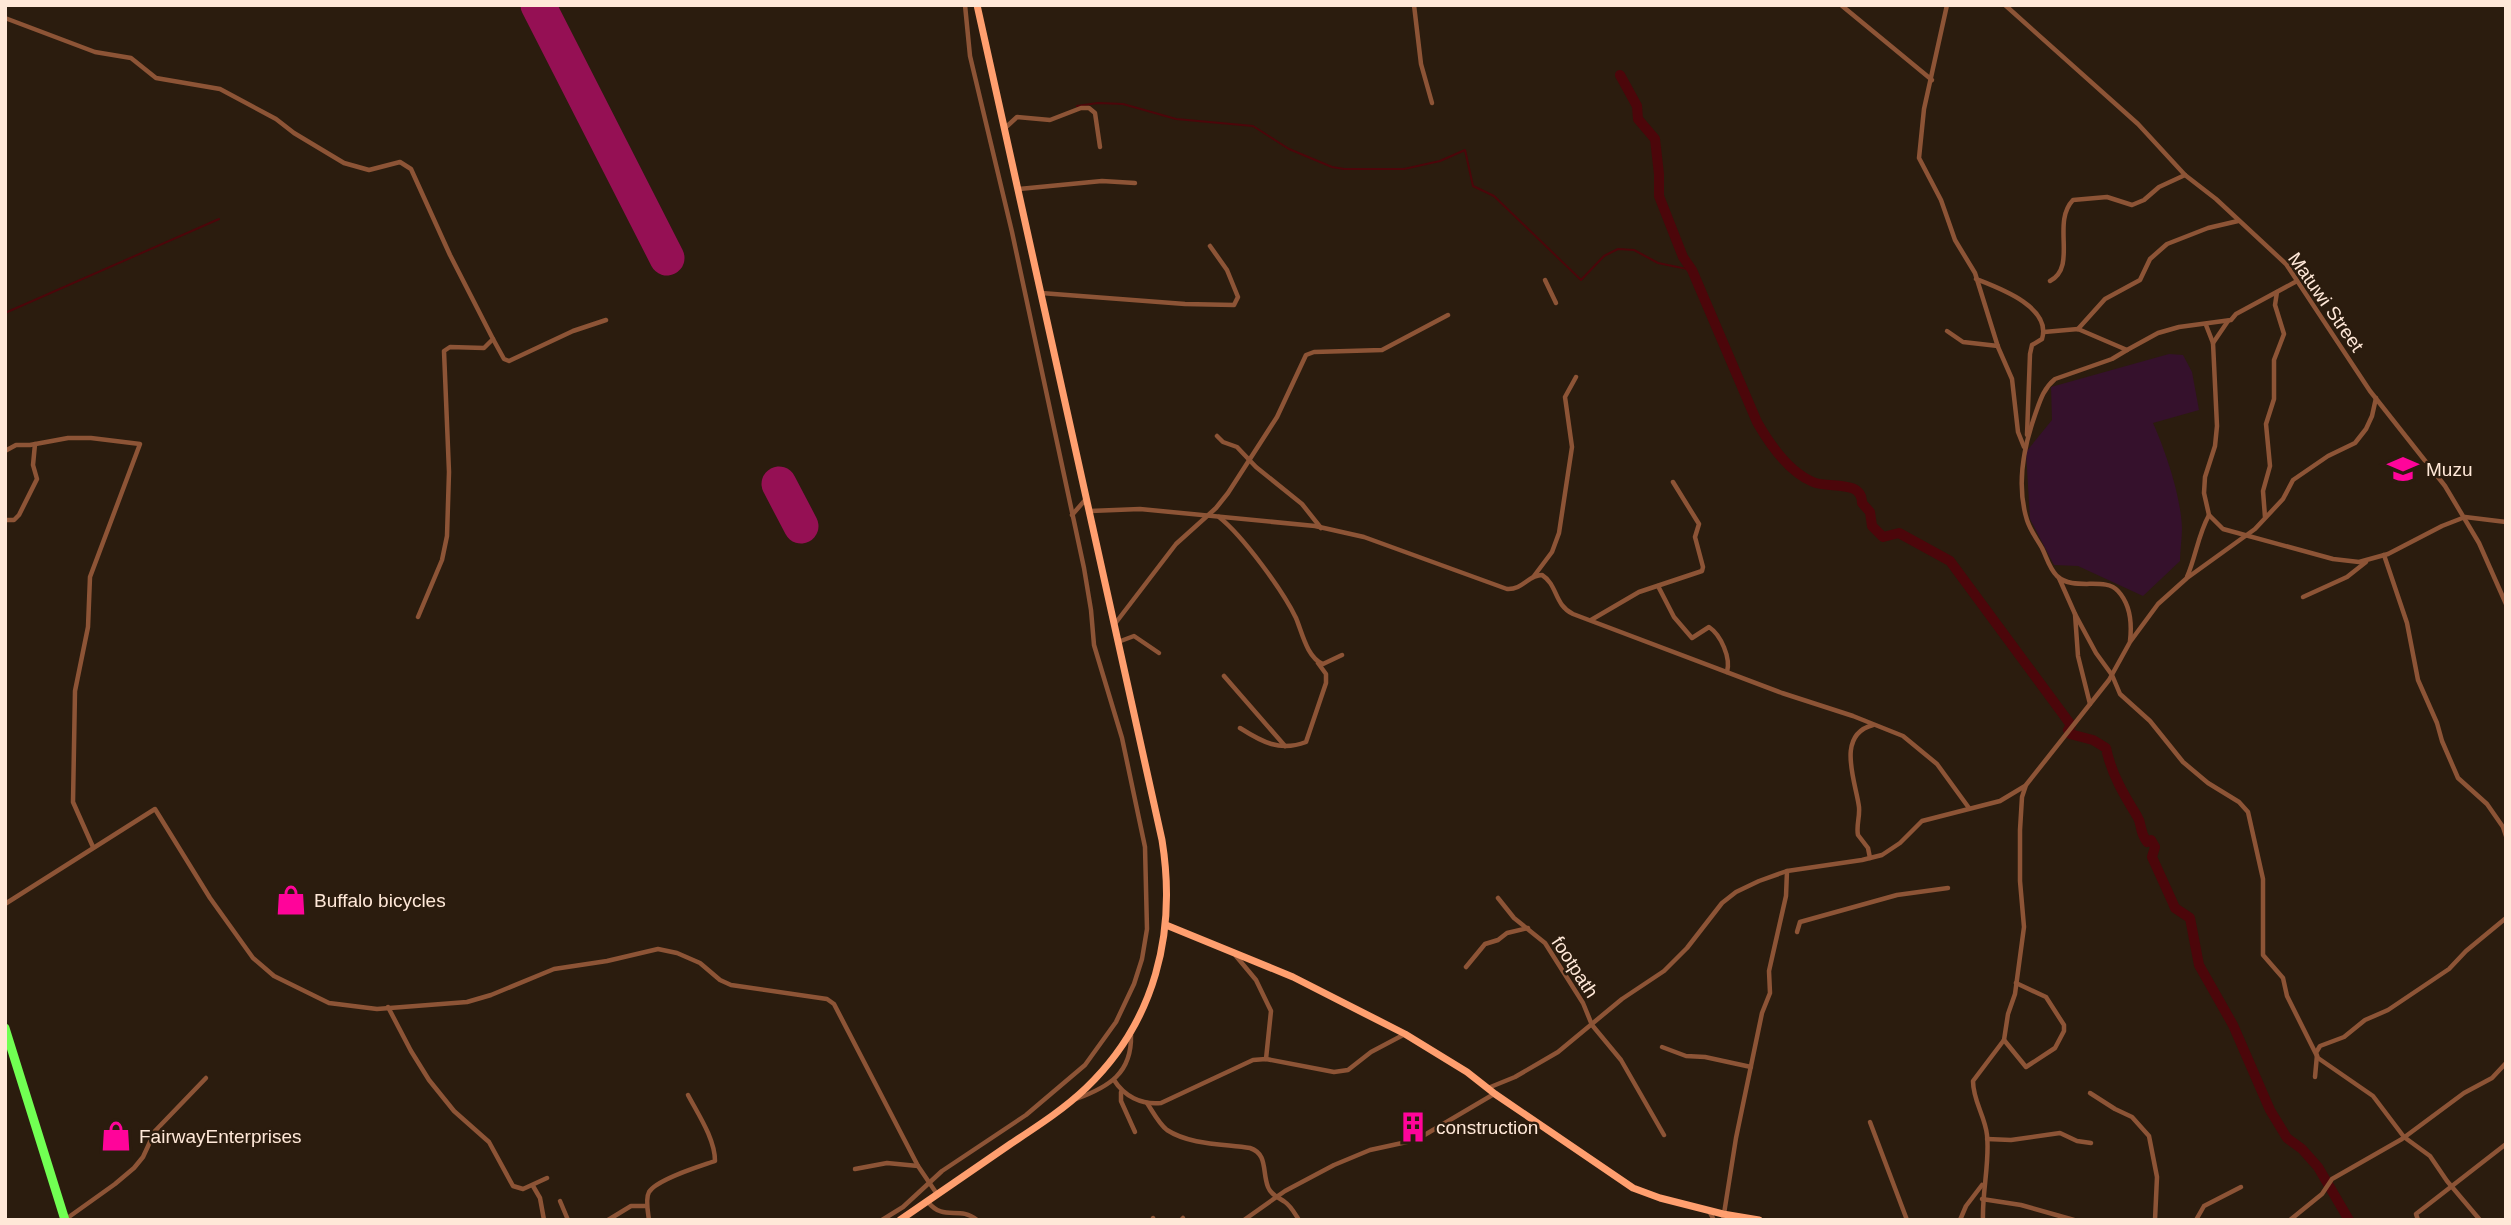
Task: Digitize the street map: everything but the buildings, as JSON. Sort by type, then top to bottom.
[{"type":"highway","points":[[5,1028],[65,1220]]},
{"type":"main road","points":[[900,1220],[1072,1101],[1108,1065],[1131,1031],[1154,979],[1167,925],[1168,893],[1162,840],[977,5]]},
{"type":"main road","points":[[1167,925],[1293,977],[1405,1034],[1467,1072],[1633,1188],[1660,1199],[1708,1210],[1723,1217],[1759,1220]]},
{"type":"street","points":[[882,1220],[903,1207],[928,1182],[1026,1115],[1085,1065],[1116,1022],[1134,984],[1147,929],[1145,846],[1122,738],[1094,645],[1089,599],[1072,515],[1012,232],[970,56],[965,5]]},
{"type":"street","points":[[1414,5],[1421,64],[1432,103]]},
{"type":"street","points":[[1841,5],[1932,80]]},
{"type":"street","points":[[1947,5],[1924,109],[1919,159],[1941,200],[1955,240],[1973,268],[1998,347],[2012,379],[2018,432],[2024,447]]},
{"type":"street","name":"Matuwi Street","points":[[2005,5],[2138,124],[2185,175],[2216,199],[2281,259],[2376,398],[2436,473],[2465,517],[2506,604]]},
{"type":"street","points":[[5,18],[95,52],[131,58],[156,78],[220,89],[238,97],[344,163],[369,170],[394,162],[408,166],[504,359],[509,361],[573,331],[606,320]]},
{"type":"street","points":[[1004,129],[1017,117],[1050,120],[1081,108],[1089,108],[1095,113],[1100,147]]},
{"type":"street","points":[[2050,281],[2056,278],[2062,269],[2063,219],[2073,200],[2107,197],[2132,205],[2185,175]]},
{"type":"street","points":[[1018,189],[1102,181],[1135,183]]},
{"type":"street","points":[[2078,329],[2105,299],[2140,280],[2150,259],[2167,244],[2208,228],[2239,221]]},
{"type":"street","points":[[1041,293],[1232,305],[1238,299],[1233,282],[1210,246]]},
{"type":"street","points":[[1976,279],[2006,290],[2032,308],[2042,319],[2042,339],[2032,345],[2030,354],[2026,439]]},
{"type":"street","points":[[1545,280],[1556,303]]},
{"type":"street","points":[[2213,343],[2236,314],[2297,281]]},
{"type":"street","points":[[2265,517],[2263,491],[2270,466],[2266,424],[2274,399],[2274,360],[2284,334],[2275,305],[2277,291]]},
{"type":"street","points":[[1114,625],[1175,544],[1228,493],[1277,417],[1308,353],[1377,351],[1396,344],[1448,315]]},
{"type":"street","points":[[2228,321],[2206,325],[2190,324],[2158,333],[2112,359],[2056,379],[2048,385],[2041,396],[2024,447],[2022,480],[2027,520],[2120,694],[2150,721],[2183,762],[2207,783],[2239,802],[2248,812],[2263,879],[2263,955],[2283,978],[2287,996],[2322,1062],[2373,1096],[2404,1137],[2430,1156],[2480,1220]]},
{"type":"street","points":[[2206,325],[2213,343],[2217,426],[2215,446],[2204,484],[2205,501],[2209,515],[2223,529],[2346,561],[2368,560],[2384,555],[2465,517],[2506,522]]},
{"type":"street","points":[[2044,332],[2078,329],[2127,350]]},
{"type":"street","points":[[1947,331],[1963,342],[1998,347]]},
{"type":"street","points":[[418,617],[445,553],[447,536],[449,484],[444,351],[450,347],[484,348],[493,339]]},
{"type":"street","points":[[1089,511],[1140,509],[1321,527],[1364,537],[1507,589],[1518,588],[1533,576],[1552,552],[1559,533],[1572,447],[1565,397],[1576,377]]},
{"type":"street","points":[[1244,1220],[1275,1196],[1351,1157],[1416,1140],[1558,1052],[1622,999],[1672,964],[1728,898],[1749,885],[1787,871],[1870,858],[1895,847],[1922,821],[2000,801],[2026,785],[2090,706],[2112,675],[2130,642],[2158,604],[2187,578],[2245,536],[2283,499],[2293,480],[2328,456],[2351,447],[2361,438],[2372,416],[2376,398]]},
{"type":"street","points":[[1217,436],[1223,442],[1237,447],[1256,467],[1302,504],[1321,527]]},
{"type":"street","points":[[5,450],[16,445],[68,438],[140,444],[90,577],[88,627],[75,691],[73,802],[93,847]]},
{"type":"street","points":[[5,520],[14,520],[19,515],[37,481],[33,465],[35,444]]},
{"type":"street","points":[[1590,621],[1648,587],[1700,573],[1703,567],[1695,537],[1699,524],[1673,482]]},
{"type":"street","points":[[1072,515],[1086,498]]},
{"type":"street","points":[[2187,578],[2195,557],[2199,534],[2209,515]]},
{"type":"street","points":[[1219,517],[1282,592],[1310,652],[1326,674],[1326,683],[1306,742],[1286,747],[1270,746],[1240,728]]},
{"type":"street","points":[[2384,555],[2407,622],[2418,680],[2458,778],[2487,804],[2506,836]]},
{"type":"street","points":[[2303,597],[2347,577],[2368,560]]},
{"type":"street","points":[[1533,576],[1539,575],[1548,579],[1563,609],[1590,621],[1903,736],[1926,752],[1951,780],[1969,808]]},
{"type":"street","points":[[2058,577],[2074,584],[2107,584],[2118,590],[2130,620],[2130,642]]},
{"type":"street","points":[[1658,586],[1674,617],[1692,638],[1709,627],[1713,629],[1725,652],[1727,672]]},
{"type":"street","points":[[2075,614],[2078,656],[2090,706]]},
{"type":"street","points":[[1118,642],[1134,636],[1159,653]]},
{"type":"street","points":[[1318,662],[1323,664],[1342,655]]},
{"type":"street","points":[[1224,676],[1286,747]]},
{"type":"street","points":[[1870,858],[1868,848],[1858,835],[1859,806],[1850,762],[1857,735],[1861,730],[1875,724]]},
{"type":"street","points":[[1983,1220],[1987,1139],[1974,1097],[1973,1081],[2004,1040],[2017,983],[2024,927],[2020,861],[2021,809],[2026,785]]},
{"type":"street","points":[[5,904],[155,809],[210,898],[253,958],[274,976],[329,1003],[365,1009],[467,1002],[554,969],[607,961],[653,950],[677,953],[700,962],[720,980],[731,985],[831,1001],[918,1166],[937,1194]]},
{"type":"street","points":[[1723,1217],[1736,1138],[1762,1013],[1769,993],[1769,971],[1784,907],[1787,871]]},
{"type":"street","points":[[1797,932],[1800,922],[1826,914],[1897,895],[1948,888]]},
{"type":"street","name":"footpath","points":[[1498,898],[1514,918],[1529,928],[1550,951],[1583,1003],[1592,1025],[1621,1060],[1664,1135]]},
{"type":"street","points":[[2315,1077],[2320,1046],[2344,1037],[2359,1024],[2388,1010],[2449,969],[2506,918]]},
{"type":"street","name":"footpath","points":[[1466,967],[1485,944],[1507,933],[1529,928]]},
{"type":"street","points":[[1231,950],[1256,980],[1271,1011],[1266,1059]]},
{"type":"street","points":[[2004,1040],[2026,1067],[2055,1048],[2064,1031],[2064,1025],[2046,998],[2017,983]]},
{"type":"street","points":[[388,1007],[429,1080],[454,1111],[489,1142],[513,1186],[523,1189],[547,1178]]},
{"type":"street","points":[[1072,1101],[1102,1089],[1114,1080],[1130,1056],[1131,1031]]},
{"type":"street","points":[[1121,1091],[1147,1103],[1160,1103],[1246,1063],[1266,1059],[1339,1073],[1351,1069],[1371,1052],[1405,1034]]},
{"type":"street","points":[[1662,1047],[1686,1056],[1705,1057],[1751,1067]]},
{"type":"street","points":[[2290,1220],[2322,1194],[2332,1179],[2404,1137],[2464,1093],[2492,1078],[2506,1063]]},
{"type":"street","points":[[65,1220],[134,1168],[143,1157],[155,1131],[206,1079]]},
{"type":"street","points":[[1114,1080],[1121,1091],[1121,1101],[1135,1132]]},
{"type":"street","points":[[2091,1093],[2132,1117],[2149,1136],[2157,1177],[2155,1220]]},
{"type":"street","points":[[649,1220],[647,1194],[654,1187],[715,1161],[705,1127],[688,1095]]},
{"type":"street","points":[[1147,1103],[1162,1125],[1170,1131],[1201,1141],[1257,1151],[1265,1167],[1269,1189],[1286,1203],[1299,1220]]},
{"type":"street","points":[[1870,1122],[1907,1220]]},
{"type":"street","points":[[1987,1139],[2011,1140],[2060,1133],[2077,1141],[2091,1143]]},
{"type":"street","points":[[2418,1220],[2416,1214],[2506,1144]]},
{"type":"street","points":[[855,1169],[887,1163],[918,1166]]},
{"type":"street","points":[[1959,1220],[1983,1184]]},
{"type":"street","points":[[533,1186],[540,1198],[544,1220]]},
{"type":"street","points":[[2196,1220],[2204,1206],[2241,1187]]},
{"type":"street","points":[[1982,1199],[2021,1205],[2074,1220]]},
{"type":"street","points":[[560,1201],[568,1220]]},
{"type":"street","points":[[927,1201],[938,1212],[966,1213],[977,1220]]},
{"type":"street","points":[[608,1220],[631,1206],[647,1206]]},
{"type":"street","points":[[1708,1210],[1714,1220]]},
{"type":"shaded area","points":[[2169,354],[2183,355],[2192,372],[2199,410],[2153,423],[2176,489],[2182,536],[2180,561],[2143,596],[2078,566],[2054,565],[2030,519],[2026,452],[2052,420],[2051,387]]},
{"type":"waterway","points":[[1620,75],[1637,106],[1638,119],[1655,139],[1659,196],[1683,257],[1692,270],[1757,422],[1767,439],[1780,456],[1804,477],[1820,484],[1844,486],[1857,491],[1870,512],[1872,526],[1883,537],[1899,533],[1950,561],[2071,725],[2068,730]]},
{"type":"waterway","points":[[1077,106],[1123,104],[1176,119],[1253,126],[1289,149],[1332,167],[1344,169],[1404,169],[1440,161],[1465,150],[1473,186],[1494,196],[1581,280],[1604,256],[1618,249],[1634,250],[1658,263],[1692,270]]},
{"type":"waterway","points":[[5,313],[219,219]]},
{"type":"waterway","points":[[2070,734],[2093,740],[2106,748],[2115,775],[2139,819],[2144,838],[2147,842],[2151,840],[2155,847],[2152,857],[2175,908],[2190,918],[2199,965],[2233,1025],[2270,1110],[2287,1138],[2302,1149],[2318,1167],[2349,1220]]},
{"type":"runway","points":[[538,5],[667,258]]},
{"type":"runway","points":[[779,484],[801,526]]},
{"type":"place","name":"Muzu","points":[[2403,469]]},
{"type":"place","name":"Buffalo bicycles","points":[[291,900]]},
{"type":"place","name":"construction","points":[[1413,1127]]},
{"type":"place","name":"FairwayEnterprises","points":[[116,1136]]}]
